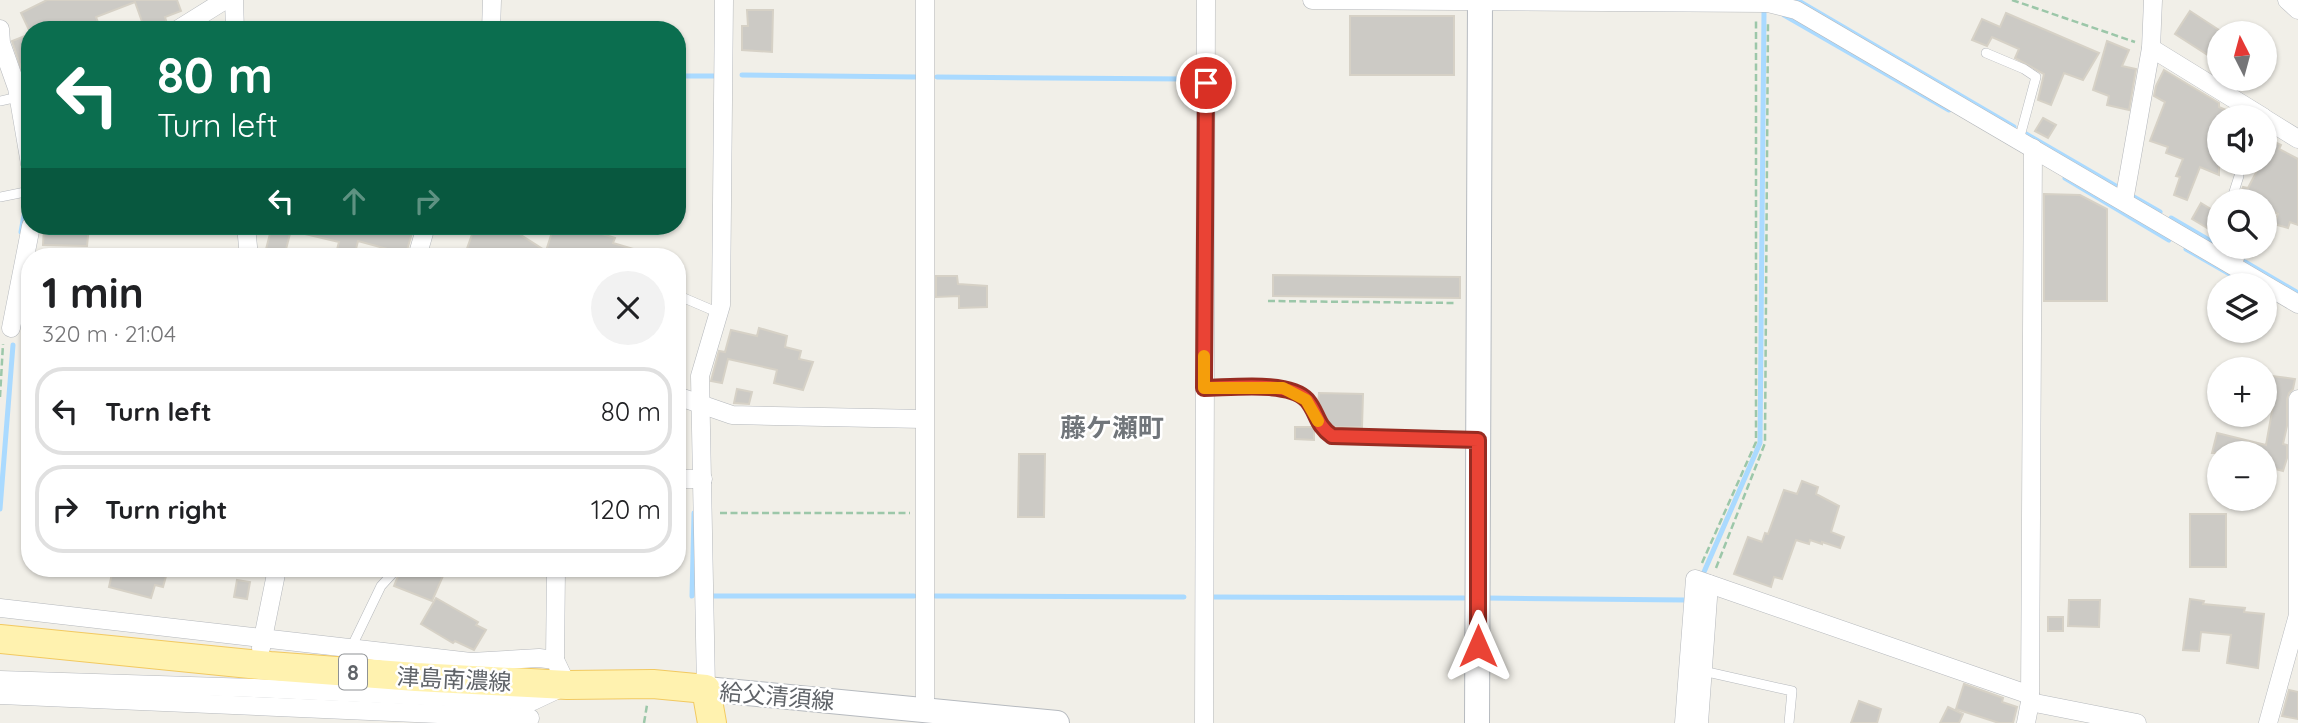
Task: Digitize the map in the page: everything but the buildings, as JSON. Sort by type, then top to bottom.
[{"type":"main road","name":"津島南濃線","points":[[0,639],[270,666],[416,677],[561,673],[706,689]]},
{"type":"main road","points":[[706,689],[712,723]]},
{"type":"street","points":[[191,21],[225,0]]},
{"type":"street","points":[[234,0],[235,21]]},
{"type":"street","points":[[491,21],[492,0]]},
{"type":"street","points":[[706,689],[700,376],[721,305],[724,0]]},
{"type":"street","points":[[925,0],[925,709]]},
{"type":"street","points":[[1203,723],[1206,0]]},
{"type":"street","points":[[1312,0],[1760,2],[1796,10],[2298,304]]},
{"type":"street","points":[[2124,201],[2151,48],[2152,0]]},
{"type":"street","points":[[2287,0],[2298,10]]},
{"type":"street","points":[[1477,723],[1479,1]]},
{"type":"street","points":[[0,29],[1,43],[21,87]]},
{"type":"street","points":[[2151,48],[2243,105]]},
{"type":"street","points":[[2277,126],[2298,139]]},
{"type":"street","points":[[2026,144],[2030,698],[2026,723]]},
{"type":"street","points":[[5,329],[21,266]]},
{"type":"street","points":[[2268,723],[2298,615],[2298,399]]},
{"type":"street","points":[[686,400],[732,415],[923,419]]},
{"type":"street","points":[[686,479],[703,479]]},
{"type":"street","points":[[261,643],[275,577]]},
{"type":"street","points":[[530,714],[561,673],[555,577]]},
{"type":"street","points":[[1699,723],[1703,671],[1702,582]]},
{"type":"street","points":[[1702,582],[2030,698],[2137,723]]},
{"type":"street","points":[[1684,723],[1702,582]]},
{"type":"street","points":[[0,608],[261,643],[351,648],[471,662],[539,658],[561,673]]},
{"type":"street","points":[[0,680],[254,685],[530,714]]},
{"type":"street","points":[[249,715],[254,685]]},
{"type":"street","name":"給父清須線","points":[[706,689],[871,714],[925,709],[1057,723]]},
{"type":"street","points":[[0,695],[249,715],[530,714]]},
{"type":"lane","points":[[1986,53],[2036,77],[2026,144]]},
{"type":"lane","points":[[0,101],[21,90]]},
{"type":"lane","points":[[2235,189],[2239,176]]},
{"type":"lane","points":[[0,197],[21,193]]},
{"type":"lane","points":[[2236,267],[2239,259]]},
{"type":"lane","points":[[686,299],[719,313]]},
{"type":"lane","points":[[1204,388],[1283,388],[1306,400],[1322,429],[1332,436],[1478,440]]},
{"type":"lane","points":[[351,648],[380,586],[389,577]]},
{"type":"lane","points":[[1703,671],[1792,691],[1789,723]]},
{"type":"path","points":[[2012,0],[2151,48]]},
{"type":"path","points":[[1702,582],[1765,443],[1760,2]]},
{"type":"path","points":[[1702,582],[1756,442],[1760,2]]},
{"type":"path","points":[[1268,302],[1478,303]]},
{"type":"path","points":[[0,397],[5,329]]},
{"type":"path","points":[[703,513],[924,513]]},
{"type":"path","points":[[643,723],[647,705]]},
{"type":"waterway","points":[[1797,0],[2014,127]]},
{"type":"waterway","points":[[1704,572],[1760,443],[1764,12]]},
{"type":"waterway","points":[[1784,15],[1949,110]]},
{"type":"waterway","points":[[742,75],[916,77]]},
{"type":"waterway","points":[[686,76],[714,76]]},
{"type":"waterway","points":[[937,77],[1186,79]]},
{"type":"waterway","points":[[2026,134],[2119,188]]},
{"type":"waterway","points":[[2065,178],[2169,240]]},
{"type":"waterway","points":[[2132,196],[2160,212]]},
{"type":"waterway","points":[[2171,218],[2207,239]]},
{"type":"waterway","points":[[2186,249],[2228,273]]},
{"type":"waterway","points":[[2245,262],[2298,293]]},
{"type":"waterway","points":[[0,509],[13,345]]},
{"type":"waterway","points":[[692,596],[694,513]]},
{"type":"waterway","points":[[712,596],[914,596]]},
{"type":"waterway","points":[[935,596],[1184,597]]},
{"type":"waterway","points":[[1214,597],[1464,598]]},
{"type":"waterway","points":[[1486,598],[1685,600]]},
{"type":"slow traffic","points":[[1204,356],[1204,388],[1283,388],[1306,400],[1318,421]]},
{"type":"district","name":"藤ケ瀬町","points":[[1112,427]]},
{"type":"route","points":[[1206,83],[1204,388],[1283,388],[1306,400],[1322,429],[1332,436],[1478,440],[1478,646]]}]
